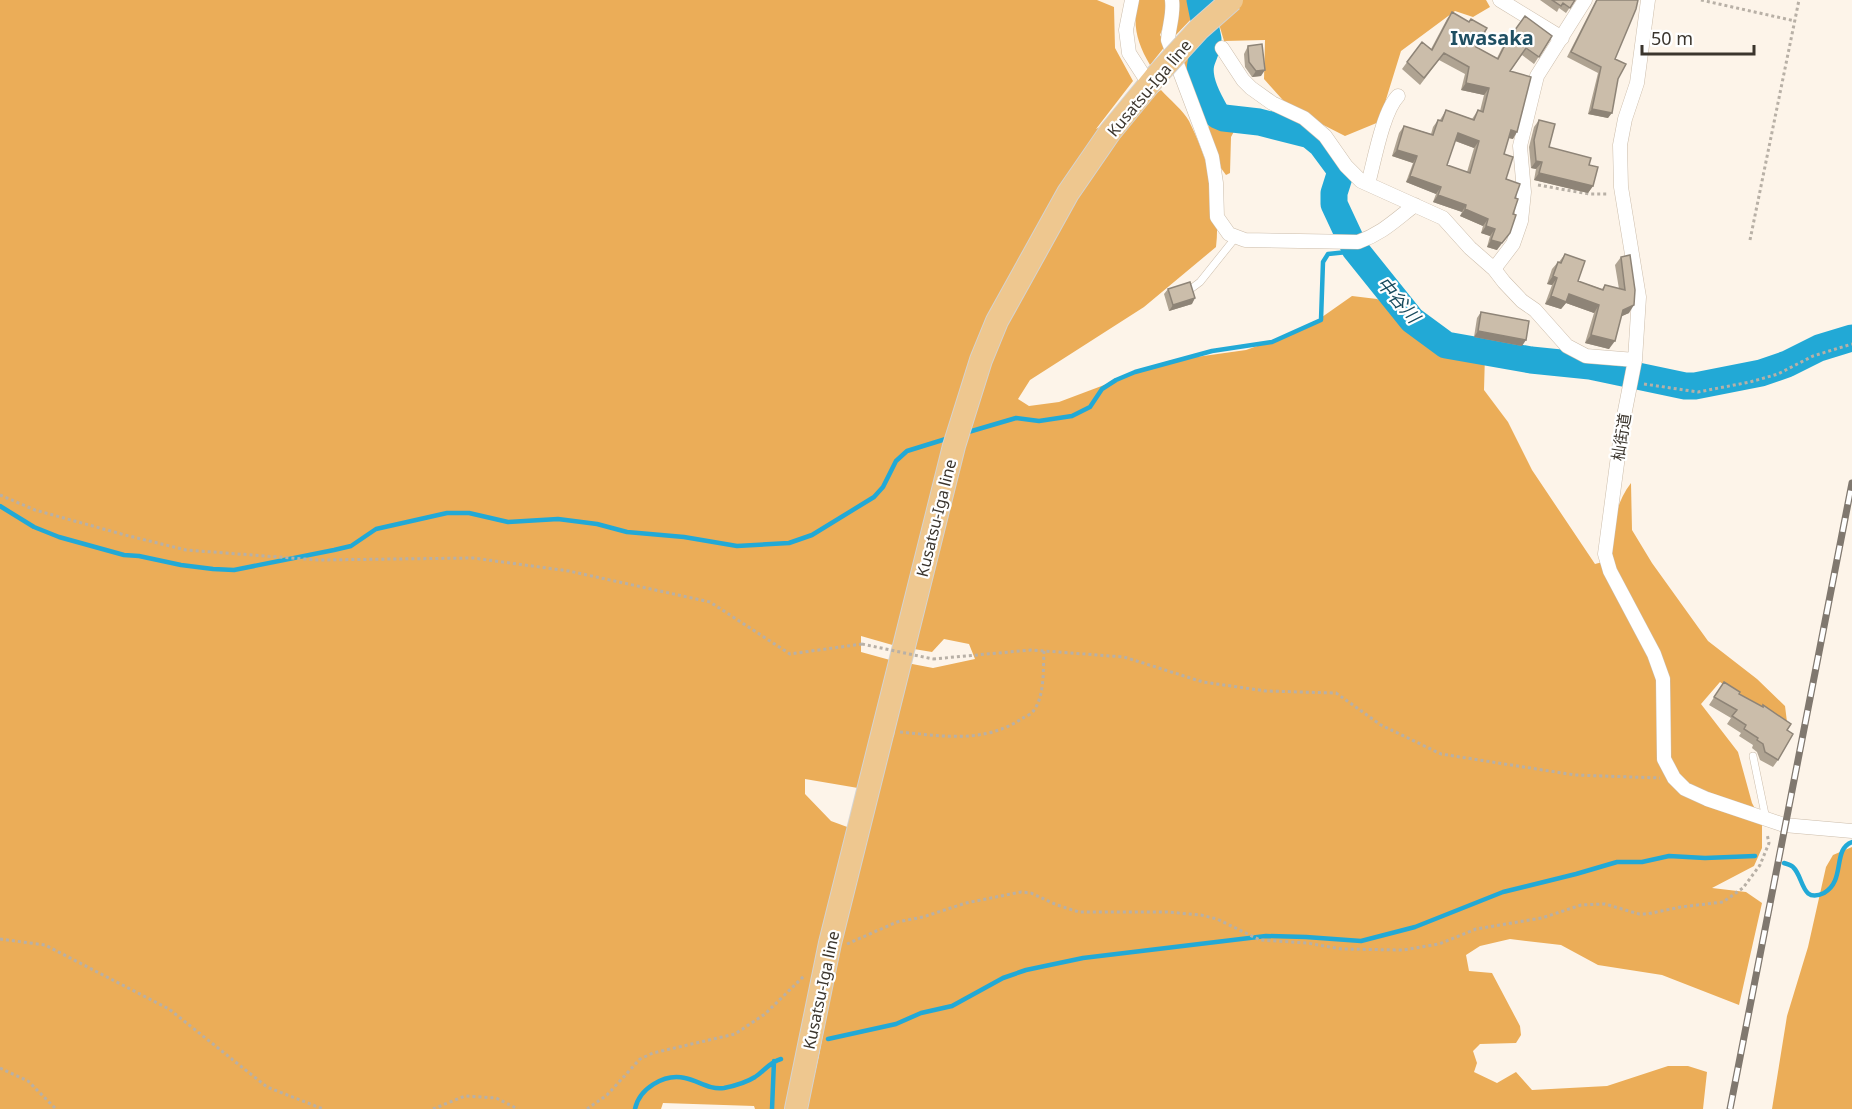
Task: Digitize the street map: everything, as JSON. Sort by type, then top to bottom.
[{"type":"main road","name":"Kusatsu-Iga line","points":[[796,1109],[831,943],[954,446],[981,360],[997,321],[1068,194],[1110,132],[1152,80],[1199,29],[1232,0]]},
{"type":"street","points":[[1132,0],[1126,30],[1129,53],[1152,80]]},
{"type":"street","points":[[1172,0],[1174,13],[1169,25],[1168,40],[1212,157],[1216,183],[1217,217],[1229,234],[1245,240],[1358,242],[1375,236],[1389,227],[1415,205]]},
{"type":"street","points":[[1500,0],[1562,38]]},
{"type":"street","points":[[1494,269],[1513,244],[1521,221],[1524,192],[1520,146],[1537,76],[1585,0]]},
{"type":"street","name":"杣街道","points":[[1648,0],[1637,83],[1625,119],[1620,145],[1622,194],[1639,297],[1633,371],[1622,426],[1605,554],[1610,571],[1654,654],[1663,679],[1664,759],[1674,778]]},
{"type":"street","points":[[1222,48],[1251,88],[1272,103],[1304,118],[1325,136],[1346,166],[1361,181],[1443,218],[1522,301],[1535,310],[1567,346],[1586,356],[1633,371]]},
{"type":"street","points":[[1368,183],[1386,117],[1393,101],[1398,96]]},
{"type":"street","points":[[1674,778],[1685,789],[1707,799],[1784,825],[1852,831]]},
{"type":"lane","points":[[1192,288],[1200,282],[1236,237]]},
{"type":"lane","points":[[1753,756],[1766,819]]},
{"type":"path","points":[[1701,0],[1795,21]]},
{"type":"path","points":[[1750,240],[1799,0]]},
{"type":"path","points":[[1523,182],[1589,194],[1622,194]]},
{"type":"path","points":[[1633,371],[1660,388],[1698,392],[1778,374],[1813,357],[1852,344]]},
{"type":"path","points":[[0,495],[35,510],[186,550],[318,560],[473,558],[569,571],[710,602],[789,654],[862,644],[933,659],[982,653],[1044,650],[1124,657],[1203,682],[1266,691],[1336,693],[1381,725],[1442,754],[1575,775],[1674,778]]},
{"type":"path","points":[[884,730],[965,738],[995,732],[1016,723],[1034,711],[1040,695],[1044,650]]},
{"type":"path","points":[[831,943],[848,944],[897,922],[923,918],[966,903],[1020,892],[1031,892],[1057,905],[1079,912],[1167,912],[1201,915],[1217,919],[1260,940],[1342,949],[1403,950],[1439,944],[1476,929],[1542,918],[1581,905],[1605,904],[1639,914],[1647,914],[1723,902],[1743,888],[1760,865],[1768,843],[1766,819]]},
{"type":"path","points":[[0,939],[45,945],[169,1009],[267,1087],[323,1109]]},
{"type":"path","points":[[587,1109],[607,1095],[640,1059],[653,1053],[735,1034],[765,1014],[809,972],[827,967]]},
{"type":"path","points":[[0,1068],[28,1081],[56,1109]]},
{"type":"path","points":[[433,1109],[465,1096],[496,1098],[518,1109]]},
{"type":"shaded area","points":[[0,0],[1097,0],[1114,7],[1115,48],[1133,81],[1096,129],[1132,110],[1161,90],[1189,121],[1202,151],[1215,199],[1216,247],[1144,307],[1030,380],[1018,399],[1029,406],[1059,402],[1168,361],[1246,350],[1305,329],[1352,296],[1377,299],[1432,329],[1463,336],[1485,354],[1484,390],[1508,422],[1532,470],[1595,564],[1610,560],[1617,510],[1631,483],[1632,530],[1652,563],[1708,641],[1757,679],[1785,706],[1788,730],[1720,682],[1701,704],[1738,752],[1752,803],[1762,822],[1762,848],[1754,866],[1712,888],[1746,892],[1762,903],[1739,1005],[1662,975],[1598,965],[1561,945],[1510,939],[1480,946],[1466,955],[1469,971],[1492,973],[1520,1026],[1521,1035],[1516,1043],[1480,1044],[1473,1051],[1477,1063],[1474,1072],[1497,1083],[1516,1072],[1532,1090],[1607,1086],[1668,1066],[1688,1066],[1707,1072],[1703,1109],[807,1109],[829,1002],[786,1109],[663,1103],[661,1109],[0,1109]],"holes":[[[861,636],[896,646],[932,652],[944,639],[969,644],[975,659],[933,668],[907,663],[897,695],[894,736],[874,749],[850,828],[831,821],[805,794],[805,779],[858,788],[890,660],[861,652]]]},
{"type":"shaded area","points":[[1138,0],[1167,0],[1165,22],[1160,35],[1166,45],[1150,65],[1137,34]]},
{"type":"shaded area","points":[[1176,0],[1197,0],[1195,15],[1172,39]]},
{"type":"shaded area","points":[[1243,0],[1486,0],[1490,7],[1473,17],[1455,11],[1401,51],[1379,122],[1345,136],[1290,108],[1264,79],[1265,40],[1224,41],[1219,24]]},
{"type":"shaded area","points":[[1200,45],[1210,88],[1219,112],[1238,124],[1231,137],[1230,173],[1226,175],[1218,164],[1208,135],[1209,121],[1195,98],[1181,66]]},
{"type":"shaded area","points":[[1852,847],[1852,1109],[1772,1109],[1787,1016],[1808,947],[1826,867],[1833,855]]},
{"type":"building","points":[[1552,0],[1575,0],[1570,8],[1563,3],[1561,6]]},
{"type":"building","points":[[1597,0],[1638,0],[1615,59],[1626,64],[1618,79],[1612,113],[1592,109],[1601,67],[1571,52]]},
{"type":"building","points":[[1452,12],[1469,22],[1471,19],[1487,28],[1476,47],[1498,59],[1507,41],[1525,16],[1552,36],[1539,57],[1526,48],[1510,71],[1531,77],[1517,132],[1511,130],[1504,154],[1513,157],[1506,179],[1520,184],[1515,198],[1518,199],[1513,214],[1516,215],[1510,233],[1502,243],[1491,240],[1495,229],[1486,226],[1488,219],[1465,209],[1466,205],[1438,195],[1441,187],[1410,176],[1417,156],[1397,150],[1404,126],[1433,135],[1438,120],[1442,121],[1446,110],[1474,120],[1478,110],[1483,112],[1489,88],[1466,83],[1469,67],[1444,53],[1424,78],[1407,62],[1422,42],[1432,50]],"holes":[[[1458,133],[1479,141],[1470,173],[1447,165]]]},
{"type":"building","points":[[1262,44],[1265,70],[1256,71],[1249,62],[1248,46]]},
{"type":"building","points":[[1539,120],[1555,124],[1549,147],[1591,158],[1589,165],[1598,167],[1593,186],[1539,173],[1542,162],[1536,161],[1534,140]]},
{"type":"building","points":[[1565,254],[1585,261],[1578,281],[1603,290],[1605,285],[1625,290],[1621,257],[1630,255],[1635,290],[1634,305],[1623,310],[1615,341],[1591,335],[1599,305],[1569,294],[1566,302],[1551,296],[1557,278],[1553,276],[1558,262],[1561,263]]},
{"type":"building","points":[[1190,282],[1195,298],[1173,305],[1168,289]]},
{"type":"building","points":[[1481,312],[1529,321],[1526,340],[1478,331]]},
{"type":"building","points":[[1724,682],[1740,692],[1739,694],[1763,707],[1763,705],[1791,724],[1787,730],[1793,734],[1778,760],[1765,752],[1758,738],[1744,729],[1746,725],[1732,716],[1737,710],[1714,697]]},
{"type":"waterway","name":"中谷川","points":[[1200,0],[1208,39],[1200,70],[1204,90],[1217,115],[1224,118],[1259,122],[1310,135],[1321,144],[1341,171],[1334,193],[1334,204],[1355,249],[1412,320],[1446,345],[1531,360],[1590,366],[1685,386],[1695,386],[1761,373],[1787,364],[1819,348],[1852,338]]},
{"type":"waterway","points":[[965,433],[1016,418],[1039,421],[1072,416],[1090,407],[1102,389],[1135,372],[1212,351],[1272,342],[1321,320],[1323,262],[1328,254],[1357,251]]},
{"type":"waterway","points":[[0,506],[34,527],[59,537],[124,555],[181,565],[234,570],[351,546],[376,529],[447,513],[469,513],[508,522],[558,519],[597,524],[627,532],[684,537],[737,546],[789,543],[812,535],[874,497],[883,487],[896,461],[907,451],[949,438]]},
{"type":"waterway","points":[[1784,863],[1797,871],[1807,892],[1811,895],[1824,893],[1835,881],[1842,851],[1852,842]]},
{"type":"waterway","points":[[828,1039],[896,1024],[921,1013],[952,1006],[1003,978],[1026,970],[1083,958],[1266,936],[1361,941],[1415,927],[1503,892],[1617,862],[1642,862],[1669,856],[1705,858],[1755,856]]},
{"type":"waterway","points":[[635,1109],[637,1102],[647,1089],[661,1080],[685,1078],[709,1087],[724,1088],[752,1079],[770,1064],[781,1059]]},
{"type":"waterway","points":[[772,1109],[774,1061]]},
{"type":"railway","points":[[1730,1109],[1852,483]]},
{"type":"district","name":"Iwasaka","points":[[1492,38]]}]
